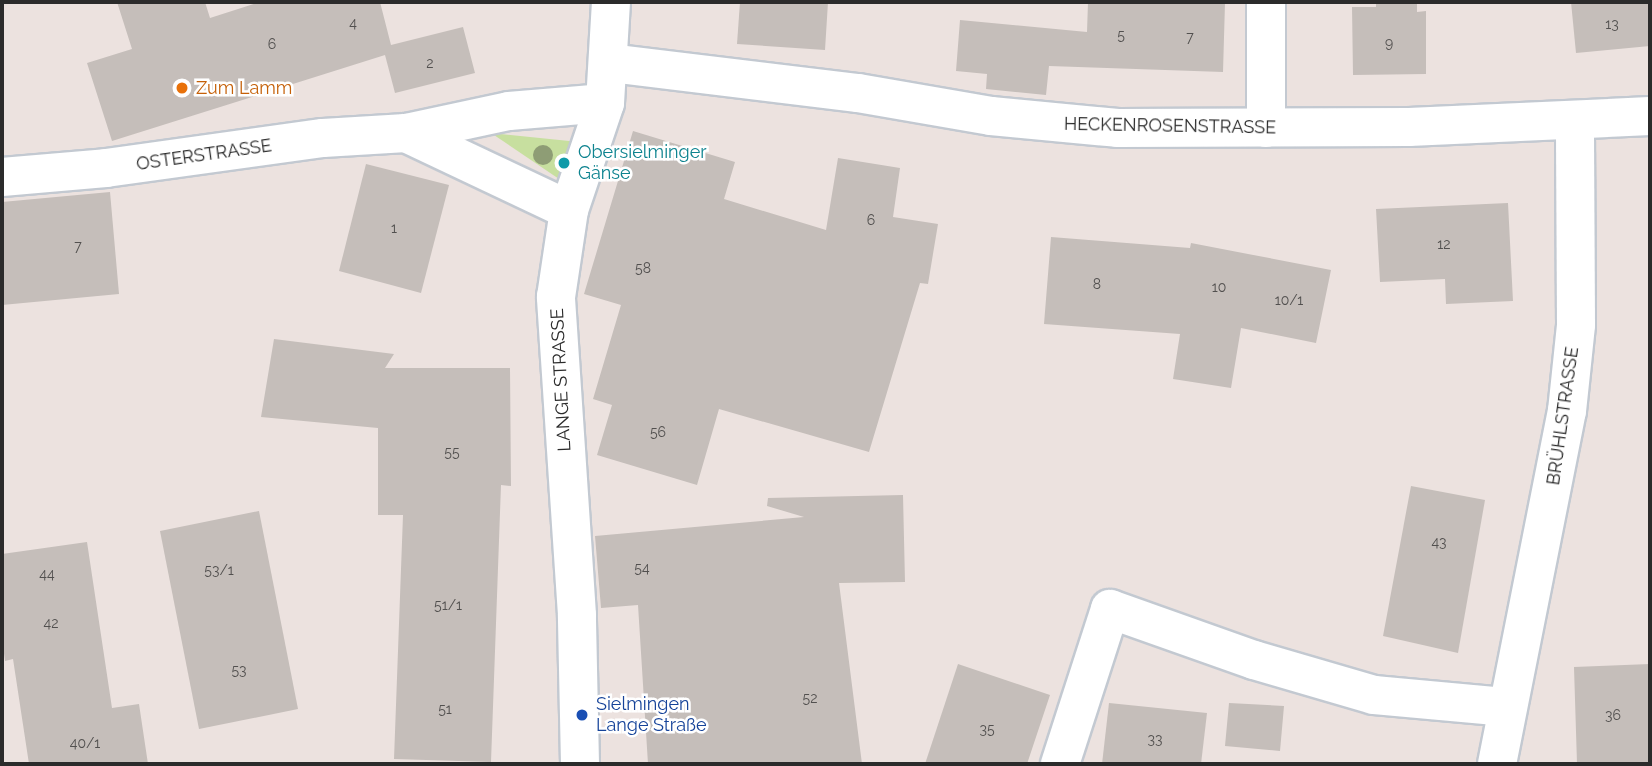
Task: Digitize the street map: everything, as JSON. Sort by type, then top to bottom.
[{"type":"street","name":"LANGE STRASSE","points":[[580,764],[578,615],[556,347],[559,254],[569,211],[605,103],[610,63],[611,2]]},
{"type":"street","points":[[1266,2],[1266,128]]},
{"type":"street","name":"HECKENROSENSTRASSE","points":[[610,63],[858,93],[1057,124],[1266,128],[1576,121],[1650,116]]},
{"type":"street","name":"OSTERSTRASSE","points":[[2,177],[42,176],[323,138],[406,133],[509,111],[605,103]]},
{"type":"street","name":"BRÜHLSTRASSE","points":[[1497,764],[1567,411],[1576,325],[1576,121]]},
{"type":"street","name":"OSTERSTRASSE","points":[[406,133],[569,211]]},
{"type":"street","points":[[1060,764],[1110,608],[1255,660],[1374,695],[1507,707]]},
{"type":"green space","points":[[491,133],[579,142],[565,183]]},
{"type":"building","points":[[117,2],[205,2],[210,18],[260,2],[380,2],[391,45],[463,27],[475,73],[395,93],[385,55],[112,141],[87,63],[132,49]]},
{"type":"building","points":[[740,2],[828,2],[825,50],[737,44]]},
{"type":"building","points":[[1088,2],[1225,3],[1223,72],[1049,66],[1046,95],[986,89],[987,74],[956,71],[960,20],[1087,32]]},
{"type":"building","points":[[1376,2],[1417,2],[1417,12],[1426,11],[1426,74],[1353,75],[1352,7],[1376,7]]},
{"type":"building","points":[[1571,2],[1650,2],[1650,46],[1576,53]]},
{"type":"building","points":[[633,131],[735,162],[724,199],[826,230],[838,158],[900,168],[893,217],[938,224],[928,284],[920,283],[869,452],[719,409],[697,485],[597,455],[612,405],[593,399],[621,305],[584,294]]},
{"type":"building","points":[[366,164],[449,185],[421,293],[339,271]]},
{"type":"building","points":[[110,192],[119,294],[2,305],[2,202]]},
{"type":"building","points":[[1508,203],[1513,301],[1446,304],[1445,279],[1380,282],[1376,209]]},
{"type":"building","points":[[1051,237],[1190,248],[1191,243],[1331,270],[1316,343],[1241,328],[1231,388],[1173,379],[1180,334],[1044,324]]},
{"type":"building","points":[[274,339],[394,354],[385,368],[510,368],[511,486],[501,485],[491,762],[394,759],[403,515],[378,515],[378,428],[261,417]]},
{"type":"building","points":[[1411,486],[1485,500],[1458,653],[1383,636]]},
{"type":"building","points":[[903,495],[905,582],[839,583],[862,764],[648,764],[638,605],[601,608],[595,536],[804,517],[767,506],[768,498]]},
{"type":"building","points":[[259,511],[298,709],[199,729],[160,531]]},
{"type":"building","points":[[87,542],[112,708],[139,704],[148,764],[29,764],[13,659],[5,661],[2,639],[2,554]]},
{"type":"building","points":[[958,664],[1050,695],[1027,764],[925,764]]},
{"type":"building","points":[[1650,664],[1650,763],[1577,764],[1574,667]]},
{"type":"building","points":[[1109,703],[1207,713],[1201,764],[1102,764]]},
{"type":"building","points":[[1229,703],[1284,706],[1280,751],[1225,746]]},
{"type":"place","name":"Zum Lamm","points":[[182,88]]},
{"type":"place","name":"Obersielminger Gänse","points":[[564,163]]},
{"type":"place","name":"Sielmingen Lange Straße","points":[[582,715]]}]
